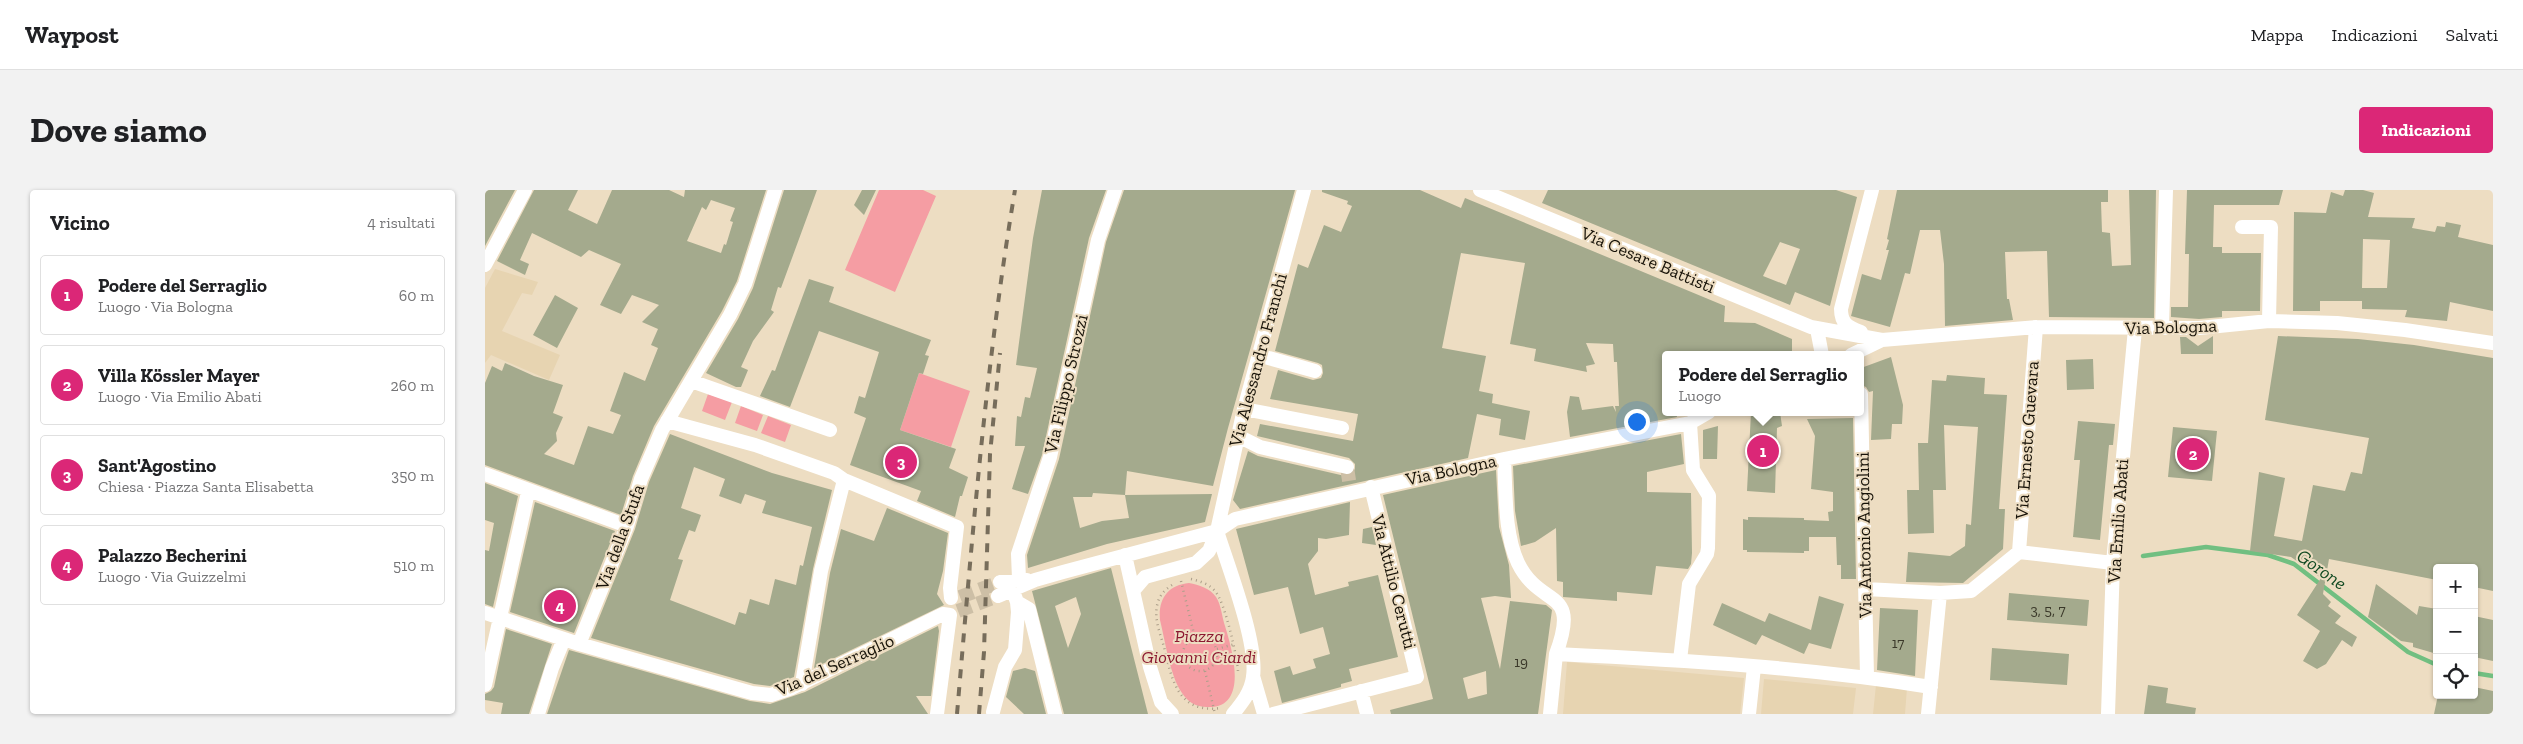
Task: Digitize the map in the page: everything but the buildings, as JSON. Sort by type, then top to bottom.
[{"type":"street","points":[[485,265],[525,190]]},
{"type":"street","name":"Via della Stufa","points":[[579,644],[627,526],[641,479],[665,426],[730,315],[745,284],[775,190]]},
{"type":"street","name":"Via Filippo Strozzi","points":[[993,712],[1005,667],[1015,650],[1018,554],[1050,457],[1098,240],[1115,190]]},
{"type":"street","name":"Via Alessandro Franchi","points":[[1209,551],[1217,531],[1244,409],[1304,190]]},
{"type":"street","name":"Via Cesare Battisti","points":[[1480,190],[1817,329],[1882,340]]},
{"type":"street","points":[[1872,190],[1841,309],[1841,318],[1846,326],[1882,340]]},
{"type":"street","points":[[2162,328],[2166,190]]},
{"type":"street","points":[[2242,226],[2271,227],[2269,322]]},
{"type":"street","name":"Via Bologna","points":[[1859,351],[1882,340],[2036,327],[2199,328],[2269,322],[2337,323],[2405,330],[2493,343]]},
{"type":"street","name":"Via Ernesto Guevara","points":[[2019,552],[2036,327]]},
{"type":"street","points":[[1817,329],[1821,351]]},
{"type":"street","name":"Via Emilio Abati","points":[[2108,714],[2113,563],[2135,329]]},
{"type":"street","points":[[1258,356],[1315,371]]},
{"type":"street","points":[[691,381],[830,430]]},
{"type":"street","points":[[1244,409],[1342,428]]},
{"type":"street","name":"Via Bologna","points":[[1217,531],[1235,519],[1350,489],[1371,487],[1690,423],[1702,416]]},
{"type":"street","name":"Via Antonio Angiolini","points":[[1862,416],[1867,676]]},
{"type":"street","points":[[1681,660],[1689,584],[1707,554],[1708,548],[1709,496],[1693,470],[1690,423]]},
{"type":"street","points":[[665,426],[755,446],[839,476],[957,527],[950,588],[955,597],[950,613],[937,714]]},
{"type":"street","points":[[1238,436],[1259,447],[1347,467]]},
{"type":"street","points":[[1504,459],[1510,539],[1518,562],[1531,583],[1559,603],[1564,613],[1565,624],[1556,654],[1550,714]]},
{"type":"street","points":[[485,474],[529,492],[627,526]]},
{"type":"street","points":[[802,684],[839,476]]},
{"type":"street","name":"Via Attilio Cerutti","points":[[1361,692],[1417,677],[1371,487]]},
{"type":"street","points":[[485,685],[529,492]]},
{"type":"street","points":[[999,589],[1017,590],[1035,580],[1217,531],[1250,641],[1253,676],[1264,714]]},
{"type":"street","points":[[1133,591],[1145,577],[1196,564],[1209,551],[1235,588]]},
{"type":"street","points":[[1866,590],[1940,594],[1971,591],[2019,552],[2113,563]]},
{"type":"street","points":[[1125,555],[1145,577]]},
{"type":"street","points":[[1125,555],[1160,708],[1171,714]]},
{"type":"street","points":[[1017,590],[1029,609],[1055,714]]},
{"type":"street","points":[[1928,714],[1940,594]]},
{"type":"street","name":"Via del Serraglio","points":[[485,613],[579,644],[753,693],[771,695],[802,684],[950,613]]},
{"type":"street","points":[[538,714],[552,668],[564,639]]},
{"type":"street","points":[[1556,654],[1681,660],[1867,676],[1931,686]]},
{"type":"street","points":[[1749,714],[1754,667]]},
{"type":"street","points":[[1230,709],[1248,693],[1253,676]]},
{"type":"street","points":[[1273,714],[1361,692],[1367,714]]},
{"type":"path","points":[[1230,709],[1214,710],[1192,707],[1175,688],[1156,612],[1158,601],[1163,592],[1181,580],[1192,579],[1203,582],[1217,593],[1233,645],[1238,677]]},
{"type":"path","points":[[1181,580],[1195,638]]},
{"type":"path","points":[[1195,638],[1209,639],[1217,649],[1215,663],[1205,672],[1192,670],[1184,659],[1185,646],[1195,638]]},
{"type":"path","points":[[1217,649],[1250,641]]},
{"type":"path","points":[[1150,667],[1184,659]]},
{"type":"path","points":[[1205,672],[1215,714]]},
{"type":"shaded area","points":[[495,269],[538,282],[532,295],[522,293],[502,331],[560,355],[549,380],[491,355],[485,363],[485,288]]},
{"type":"shaded area","points":[[1567,662],[1744,678],[1740,714],[1563,714]]},
{"type":"shaded area","points":[[1764,679],[1856,688],[1853,714],[1761,714]]},
{"type":"shaded area","points":[[1876,685],[1907,688],[1905,714],[1873,714]]},
{"type":"green space","points":[[879,190],[923,190],[936,196],[895,292],[845,270]]},
{"type":"green space","points":[[919,373],[970,391],[951,447],[900,430]]},
{"type":"green space","points":[[708,394],[732,402],[725,420],[702,411]]},
{"type":"green space","points":[[741,406],[763,415],[757,431],[735,423]]},
{"type":"green space","points":[[768,416],[791,425],[785,442],[761,433]]},
{"type":"green space","name":"Piazza Giovanni Ciardi","points":[[1189,583],[1207,589],[1214,594],[1218,600],[1228,636],[1235,676],[1229,698],[1220,705],[1203,707],[1187,699],[1178,686],[1168,658],[1160,620],[1161,606],[1166,594],[1170,590]]},
{"type":"waterway","name":"Gorone","points":[[2143,556],[2206,547],[2268,555],[2294,564],[2408,652],[2433,663]]},
{"type":"waterway","name":"Gorone","points":[[2478,674],[2493,676]]},
{"type":"tunnel","points":[[1347,467],[1350,487]]},
{"type":"tunnel","points":[[960,597],[1000,582]]},
{"type":"tunnel","points":[[958,611],[998,596]]},
{"type":"railway","points":[[957,714],[974,517],[988,386],[1015,190]]},
{"type":"railway","points":[[979,714],[984,652],[990,454],[1000,353]]},
{"type":"place","name":"Podere del Serraglio","points":[[1763,451]]},
{"type":"place","name":"Villa Kössler Mayer","points":[[2193,454]]},
{"type":"place","name":"Sant'Agostino","points":[[901,462]]},
{"type":"place","name":"Palazzo Becherini","points":[[560,606]]}]
